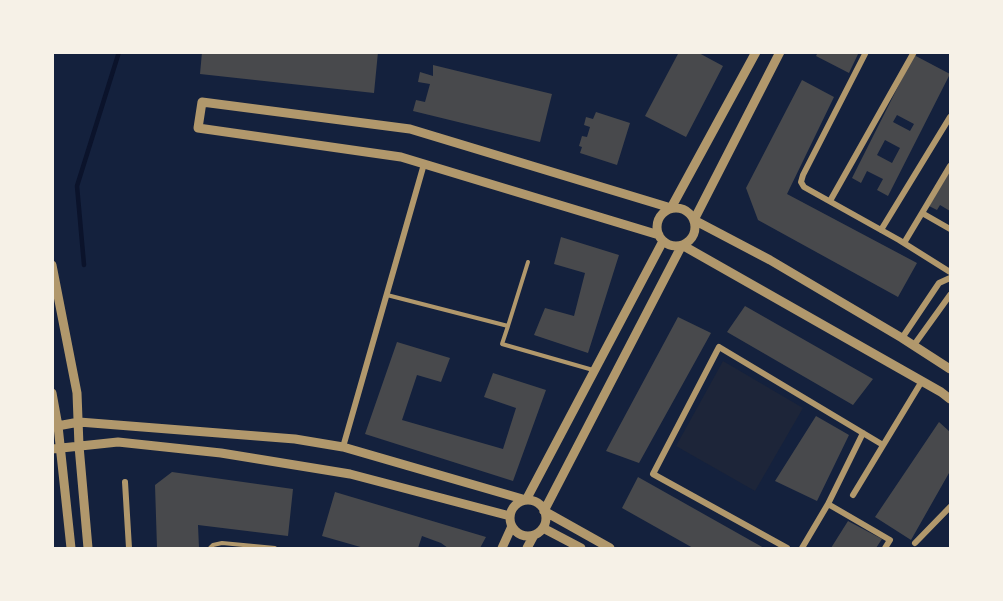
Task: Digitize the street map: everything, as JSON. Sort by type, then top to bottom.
[{"type":"street","points":[[756,52],[671,208],[658,219],[657,230],[668,244],[682,245],[692,238],[694,220],[780,52]]},
{"type":"street","points":[[866,52],[802,175],[801,182],[804,187],[951,272]]},
{"type":"street","points":[[830,201],[914,52]]},
{"type":"street","points":[[661,238],[401,157],[198,128],[202,102],[410,129],[671,208],[682,209],[694,220],[770,260],[951,369]]},
{"type":"street","points":[[881,230],[951,117]]},
{"type":"street","points":[[343,447],[424,164]]},
{"type":"street","points":[[904,243],[951,166]]},
{"type":"street","points":[[922,213],[951,229]]},
{"type":"street","points":[[534,535],[527,536],[516,531],[512,526],[510,516],[514,507],[526,501],[661,238]]},
{"type":"street","points":[[682,245],[951,399]]},
{"type":"street","points":[[527,549],[534,535],[543,528],[546,517],[544,511],[682,245]]},
{"type":"street","points":[[52,266],[78,393],[79,447],[88,549]]},
{"type":"street","points":[[902,338],[939,283],[951,278]]},
{"type":"street","points":[[914,345],[951,295]]},
{"type":"street","points":[[787,549],[653,474],[719,347],[883,445]]},
{"type":"street","points":[[853,495],[922,381]]},
{"type":"street","points":[[52,393],[56,449],[71,549]]},
{"type":"street","points":[[55,426],[79,422],[295,439],[343,447],[537,503],[544,511],[610,549]]},
{"type":"street","points":[[802,549],[828,504],[863,433]]},
{"type":"street","points":[[56,449],[118,442],[221,453],[350,474],[510,516]]},
{"type":"street","points":[[124,482],[129,549]]},
{"type":"street","points":[[828,504],[890,540],[885,549]]},
{"type":"street","points":[[915,543],[951,507]]},
{"type":"street","points":[[502,549],[512,526]]},
{"type":"street","points":[[543,528],[581,549]]},
{"type":"lane","points":[[528,262],[502,344],[594,370]]},
{"type":"lane","points":[[386,295],[508,326]]},
{"type":"lane","points":[[210,549],[213,544],[222,543],[275,549]]},
{"type":"shaded area","points":[[723,361],[803,408],[755,491],[676,446]]},
{"type":"building","points":[[202,52],[378,52],[374,93],[200,74]]},
{"type":"building","points":[[679,52],[697,52],[723,66],[686,137],[645,116]]},
{"type":"building","points":[[818,52],[859,52],[849,73],[816,56]]},
{"type":"building","points":[[914,55],[950,74],[888,196],[877,190],[883,179],[867,171],[861,183],[852,178]],"holes":[[[897,115],[914,124],[910,131],[893,122]],[[885,140],[900,148],[892,163],[877,155]]]},
{"type":"building","points":[[433,65],[552,94],[540,142],[413,111],[416,100],[425,102],[430,84],[418,82],[420,72],[433,76]]},
{"type":"building","points":[[802,80],[834,97],[787,194],[917,263],[898,297],[758,220],[746,188]]},
{"type":"building","points":[[596,112],[630,123],[617,165],[580,153],[582,147],[579,146],[582,136],[587,137],[590,127],[584,125],[586,117],[593,119]]},
{"type":"building","points":[[950,171],[950,211],[940,205],[937,210],[929,206]]},
{"type":"building","points":[[561,237],[619,255],[588,353],[534,335],[545,308],[574,316],[585,273],[554,264]]},
{"type":"building","points":[[745,306],[873,379],[853,405],[727,332]]},
{"type":"building","points":[[678,317],[711,333],[639,463],[606,451]]},
{"type":"building","points":[[397,342],[450,358],[441,382],[417,375],[402,420],[503,449],[516,408],[484,397],[493,373],[546,390],[513,481],[365,434]]},
{"type":"building","points":[[816,416],[849,435],[817,501],[775,481]]},
{"type":"building","points":[[939,422],[950,432],[950,475],[949,473],[911,540],[875,517]]},
{"type":"building","points":[[172,472],[293,489],[288,536],[198,525],[199,548],[157,548],[155,485]]},
{"type":"building","points":[[638,477],[764,548],[693,548],[622,508]]},
{"type":"building","points":[[335,492],[486,537],[480,548],[448,548],[422,536],[418,548],[364,548],[322,536]]},
{"type":"building","points":[[848,521],[882,539],[876,548],[831,548]]},
{"type":"waterway","points":[[84,265],[77,186],[119,52]]}]
